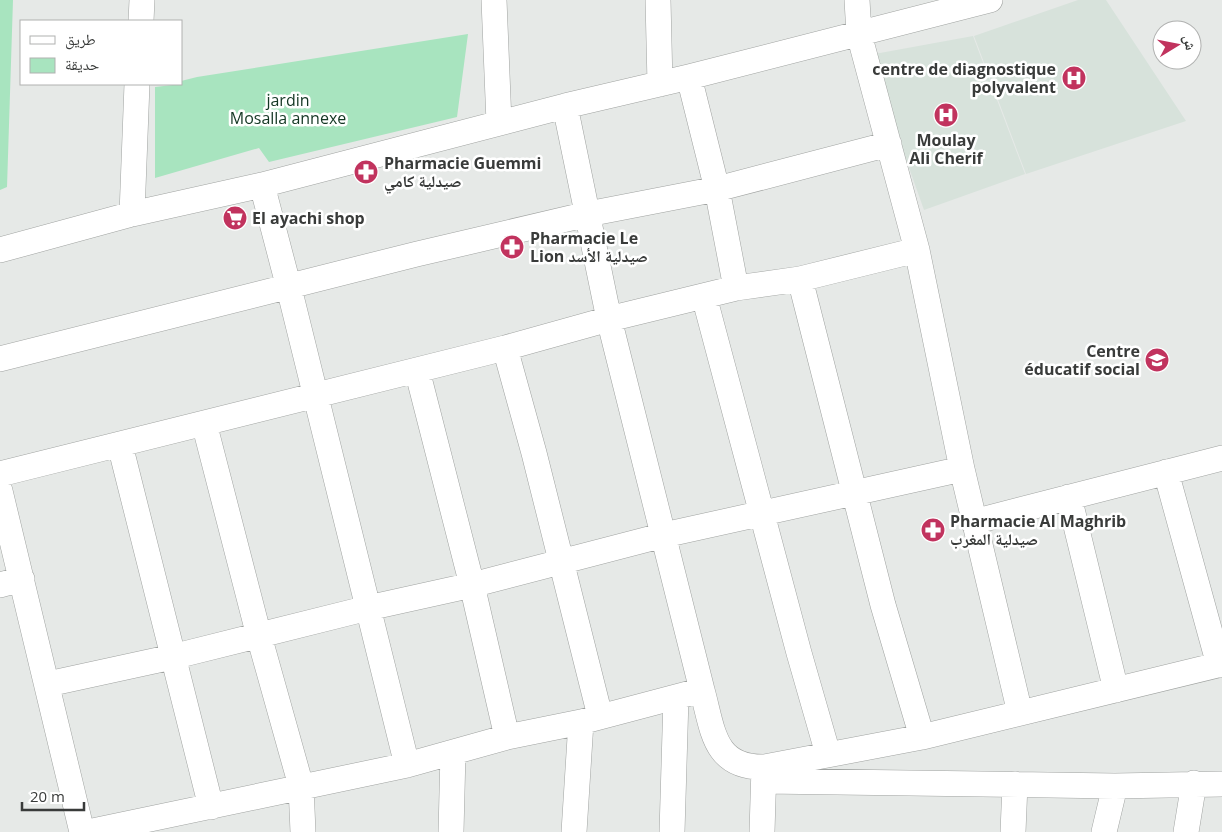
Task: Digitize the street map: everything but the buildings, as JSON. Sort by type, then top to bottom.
[{"type":"street","points":[[141,20],[142,0]]},
{"type":"street","points":[[494,0],[499,123]]},
{"type":"street","points":[[658,0],[660,84]]},
{"type":"street","points":[[858,0],[859,34],[917,250],[973,522],[1020,712]]},
{"type":"street","points":[[0,250],[132,214],[262,185],[565,106],[689,77],[990,0]]},
{"type":"street","points":[[689,77],[716,189],[736,288]]},
{"type":"street","points":[[132,214],[138,85]]},
{"type":"street","points":[[565,106],[609,319],[702,690],[720,749],[729,759],[765,774],[1015,784],[1115,786],[1194,783],[1222,784]]},
{"type":"street","points":[[0,359],[289,288],[417,254],[588,214],[716,189],[889,144]]},
{"type":"street","points":[[262,185],[407,765]]},
{"type":"street","points":[[0,474],[505,348],[609,319],[736,288],[800,279],[917,250]]},
{"type":"street","points":[[800,279],[883,605],[922,737]]},
{"type":"street","points":[[704,296],[828,754]]},
{"type":"street","points":[[505,348],[534,453],[560,562],[590,719],[574,832]]},
{"type":"street","points":[[416,370],[472,585],[507,737]]},
{"type":"street","points":[[204,423],[258,636],[301,786],[304,832]]},
{"type":"street","points":[[120,445],[211,808]]},
{"type":"street","points":[[973,522],[1222,458]]},
{"type":"street","points":[[48,684],[172,657],[368,608],[472,585],[664,535],[962,470]]},
{"type":"street","points":[[765,774],[828,754],[922,737],[1220,665],[1166,472]]},
{"type":"street","points":[[0,491],[11,582],[48,684],[82,832]]},
{"type":"street","points":[[1070,497],[1116,690]]},
{"type":"street","points":[[88,832],[211,808],[301,786],[407,765],[507,737],[590,719],[702,690]]},
{"type":"street","points":[[672,832],[676,698]]},
{"type":"street","points":[[451,832],[453,753]]},
{"type":"street","points":[[762,832],[765,774]]},
{"type":"street","points":[[1186,832],[1194,783]]},
{"type":"street","points":[[1013,832],[1015,784]]},
{"type":"street","points":[[1104,832],[1115,786]]},
{"type":"shaded area","name":"centre de diagnostique polyvalent","points":[[1078,0],[1106,0],[1186,121],[1026,174],[974,36]]},
{"type":"shaded area","name":"Moulay Ali Cherif","points":[[973,36],[1025,174],[924,210],[869,55]]},
{"type":"green space","points":[[0,0],[13,0],[7,187],[0,190]]},
{"type":"green space","name":"jardin Mosalla annexe","points":[[468,34],[457,117],[269,162],[259,148],[155,178],[155,87],[182,85],[182,81]]},
{"type":"place","name":"centre de diagnostique polyvalent","points":[[1074,78]]},
{"type":"place","name":"Moulay Ali Cherif","points":[[946,115]]},
{"type":"place","name":"Pharmacie Guemmi صيدلية كامي","points":[[366,172]]},
{"type":"place","name":"El ayachi shop","points":[[235,218]]},
{"type":"place","name":"Pharmacie Le Lion صيدلية الأسد","points":[[512,247]]},
{"type":"place","name":"Centre éducatif social","points":[[1157,360]]},
{"type":"place","name":"Pharmacie Al Maghrib صيدلية المغرب","points":[[933,530]]}]
